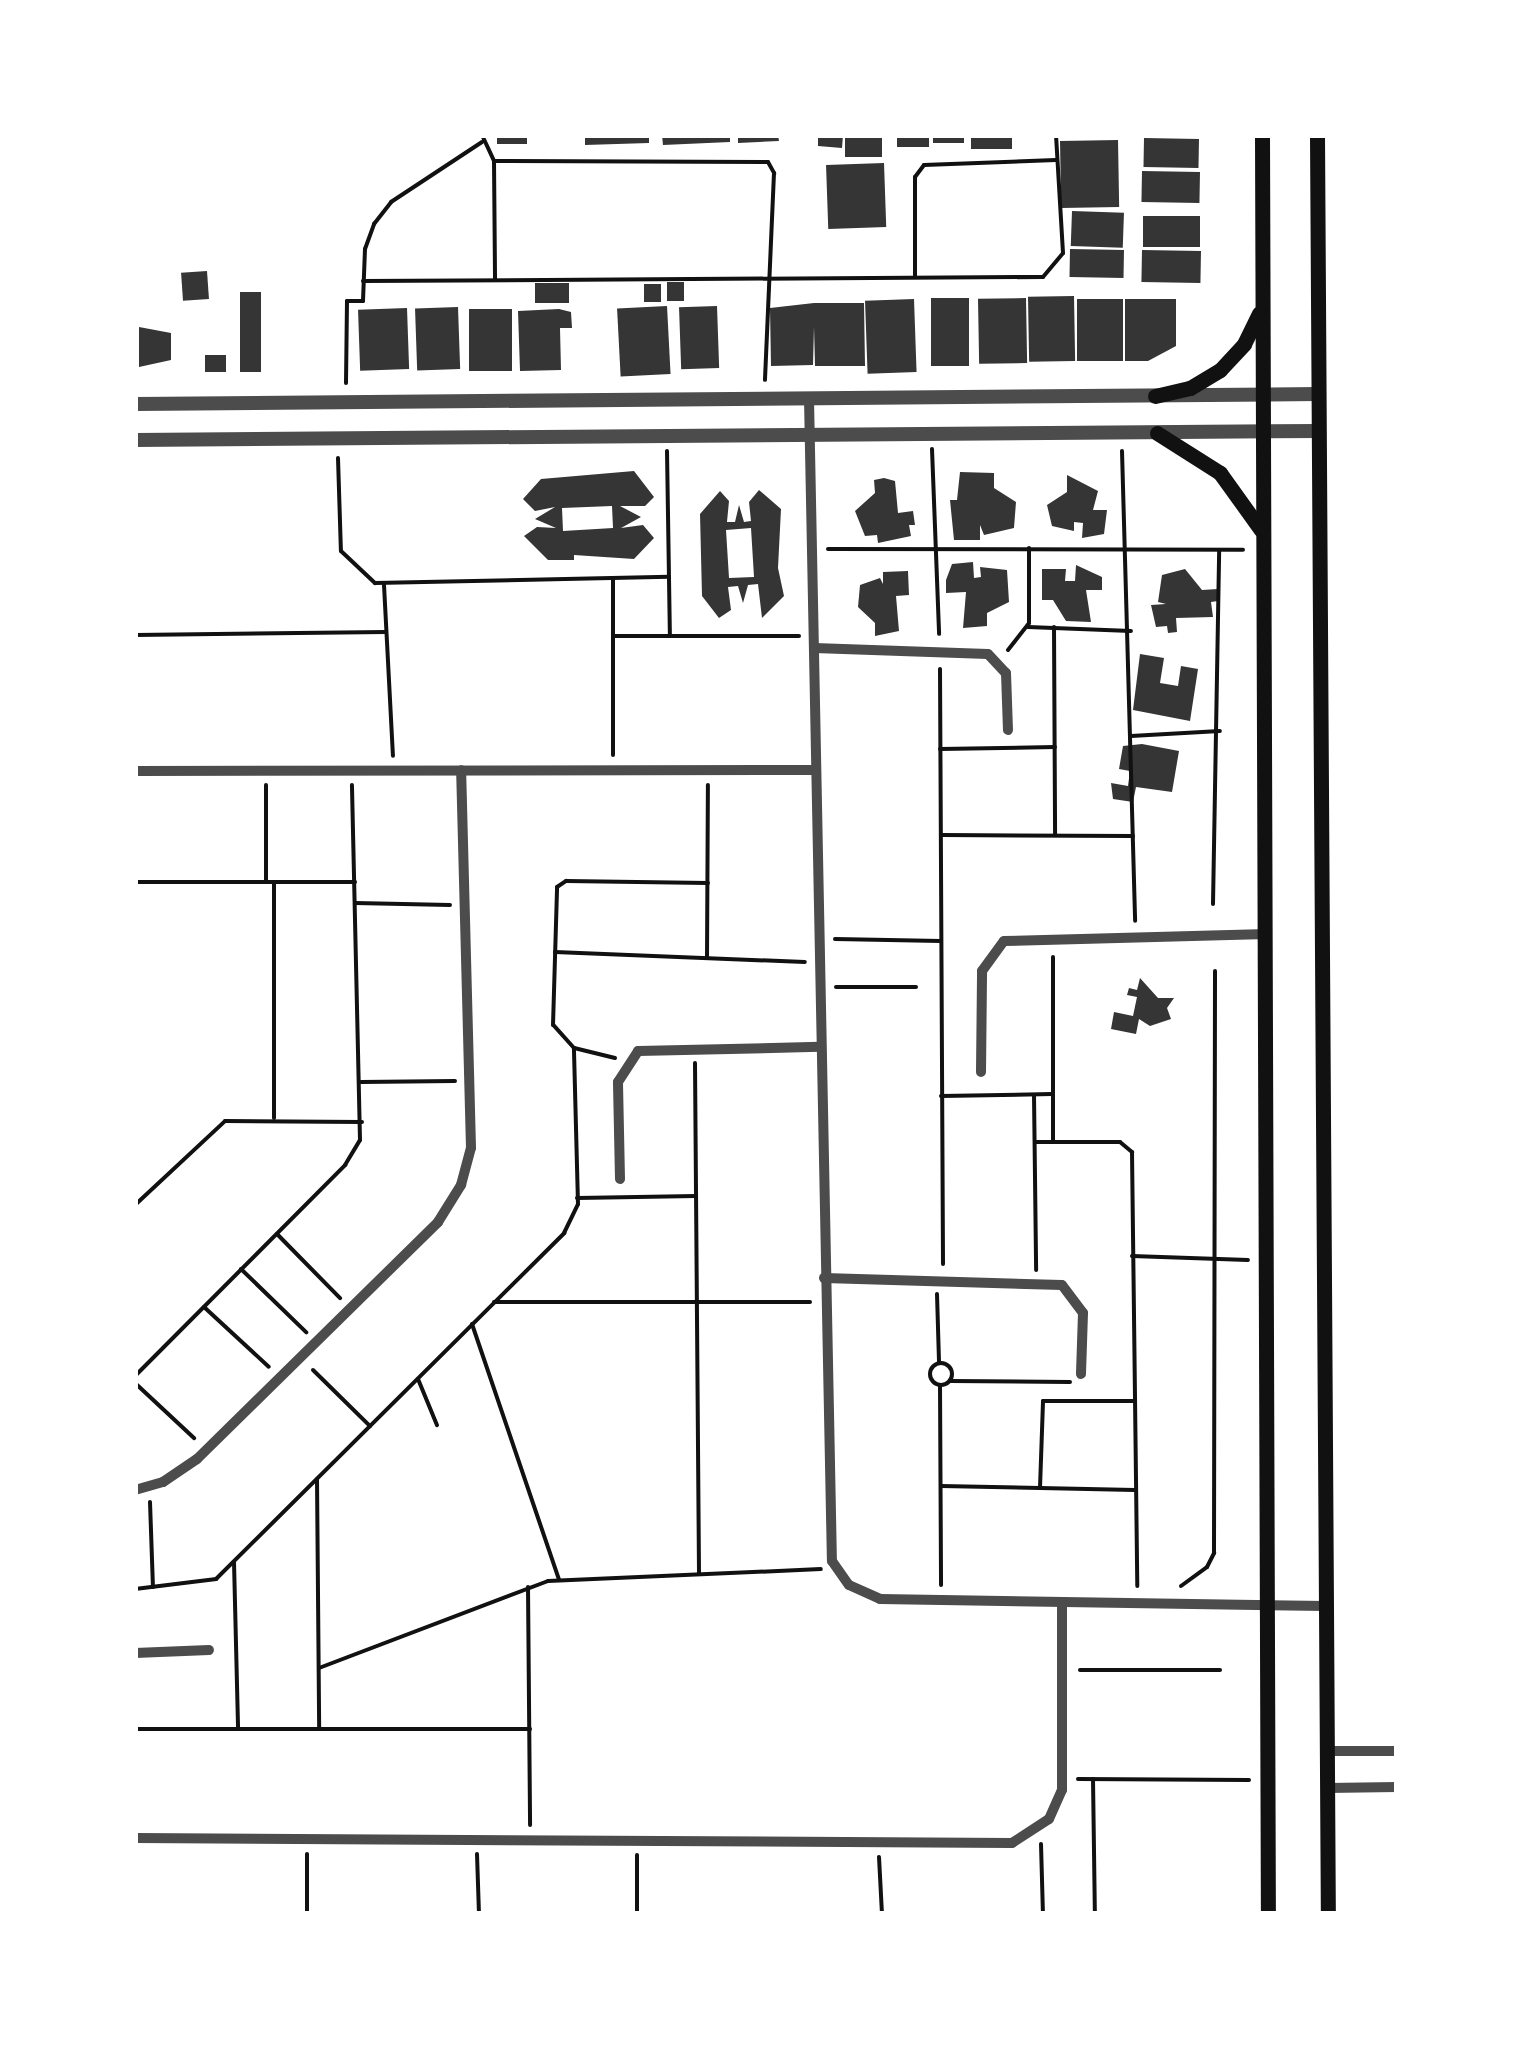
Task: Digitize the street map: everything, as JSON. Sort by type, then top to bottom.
[{"type":"main road","points":[[1262,135],[1268,934],[1268,1914]]},
{"type":"main road","points":[[1317,135],[1328,1914]]},
{"type":"main road","points":[[1155,396],[1206,380],[1234,358],[1253,328],[1262,294]]},
{"type":"main road","points":[[1158,432],[1220,473],[1263,533]]},
{"type":"street","points":[[135,404],[1318,394]]},
{"type":"street","points":[[809,398],[828,1549],[836,1568],[869,1596],[1325,1606]]},
{"type":"street","points":[[135,440],[1318,431]]},
{"type":"street","points":[[813,642],[996,659],[1007,680],[1008,730]]},
{"type":"street","points":[[135,1490],[150,1487],[186,1468],[451,1204],[472,1148],[461,770]]},
{"type":"street","points":[[135,771],[816,770]]},
{"type":"street","points":[[981,1072],[985,962],[1004,940],[1268,934]]},
{"type":"street","points":[[620,1179],[618,1082],[626,1061],[644,1048],[820,1046]]},
{"type":"street","points":[[824,1278],[1062,1285],[1080,1304],[1082,1378]]},
{"type":"street","points":[[135,1838],[1012,1842],[1041,1827],[1055,1810],[1064,1779],[1062,1602]]},
{"type":"street","points":[[135,1654],[209,1650]]},
{"type":"street","points":[[1326,1751],[1397,1751]]},
{"type":"street","points":[[1327,1788],[1397,1788]]},
{"type":"path","points":[[363,280],[1043,276],[1056,268],[1062,253],[1056,135]]},
{"type":"path","points":[[346,402],[347,301],[362,301],[368,236],[390,202],[482,138],[494,161],[495,280]]},
{"type":"path","points":[[494,161],[763,160],[774,174],[766,277],[765,400]]},
{"type":"path","points":[[915,277],[915,177],[924,165],[1056,160]]},
{"type":"path","points":[[1121,433],[1131,631],[1136,936]]},
{"type":"path","points":[[931,434],[940,651],[942,1096],[938,1362]]},
{"type":"path","points":[[667,436],[670,636]]},
{"type":"path","points":[[337,438],[341,551],[365,578],[384,583],[669,577]]},
{"type":"path","points":[[996,659],[1028,627],[1029,548]]},
{"type":"path","points":[[812,549],[1263,550]]},
{"type":"path","points":[[1213,904],[1220,731],[1219,550]]},
{"type":"path","points":[[613,578],[613,770]]},
{"type":"path","points":[[384,583],[394,770]]},
{"type":"path","points":[[1028,627],[1131,631]]},
{"type":"path","points":[[1054,627],[1055,836]]},
{"type":"path","points":[[135,635],[386,632]]},
{"type":"path","points":[[613,636],[813,642]]},
{"type":"path","points":[[1131,736],[1220,731]]},
{"type":"path","points":[[940,749],[1055,747]]},
{"type":"path","points":[[266,770],[266,882]]},
{"type":"path","points":[[206,1449],[135,1380],[352,1158],[362,1122],[351,770]]},
{"type":"path","points":[[707,958],[708,770]]},
{"type":"path","points":[[940,835],[1133,836]]},
{"type":"path","points":[[135,882],[355,882]]},
{"type":"path","points":[[274,882],[274,1119]]},
{"type":"path","points":[[626,1061],[574,1048],[554,1026],[556,891],[562,882],[708,882]]},
{"type":"path","points":[[355,903],[465,905]]},
{"type":"path","points":[[1053,937],[1053,1142]]},
{"type":"path","points":[[818,938],[941,941]]},
{"type":"path","points":[[555,952],[818,963]]},
{"type":"path","points":[[1156,1604],[1202,1572],[1214,1553],[1215,971]]},
{"type":"path","points":[[819,988],[916,988]]},
{"type":"path","points":[[135,1589],[209,1582],[234,1562],[564,1232],[578,1198],[574,1048]]},
{"type":"path","points":[[695,1048],[699,1573]]},
{"type":"path","points":[[360,1082],[470,1081]]},
{"type":"path","points":[[942,1096],[1053,1094]]},
{"type":"path","points":[[1034,1095],[1036,1282]]},
{"type":"path","points":[[135,1205],[218,1124],[274,1119],[362,1122]]},
{"type":"path","points":[[1035,1142],[1129,1147],[1137,1603]]},
{"type":"path","points":[[578,1198],[696,1196]]},
{"type":"path","points":[[277,1234],[350,1308]]},
{"type":"path","points":[[1132,1256],[1267,1260]]},
{"type":"path","points":[[241,1270],[316,1342]]},
{"type":"path","points":[[494,1302],[824,1302]]},
{"type":"path","points":[[204,1307],[280,1376]]},
{"type":"path","points":[[472,1324],[559,1579]]},
{"type":"path","points":[[300,1357],[370,1426]]},
{"type":"path","points":[[950,1381],[949,1363],[933,1364],[934,1384],[940,1385],[950,1381],[1082,1378]]},
{"type":"path","points":[[418,1378],[436,1426]]},
{"type":"path","points":[[940,1385],[941,1600]]},
{"type":"path","points":[[1040,1488],[1042,1402],[1134,1401]]},
{"type":"path","points":[[317,1479],[319,1729]]},
{"type":"path","points":[[940,1486],[1135,1490]]},
{"type":"path","points":[[150,1487],[152,1588]]},
{"type":"path","points":[[234,1562],[238,1729]]},
{"type":"path","points":[[319,1668],[528,1587],[559,1579],[836,1568]]},
{"type":"path","points":[[528,1587],[530,1840]]},
{"type":"path","points":[[1062,1670],[1220,1670]]},
{"type":"path","points":[[135,1729],[530,1730]]},
{"type":"path","points":[[1064,1779],[1268,1780]]},
{"type":"path","points":[[1093,1779],[1095,1914]]},
{"type":"path","points":[[1041,1827],[1043,1914]]},
{"type":"path","points":[[307,1838],[308,1914]]},
{"type":"path","points":[[477,1840],[479,1914]]},
{"type":"path","points":[[637,1840],[638,1914]]},
{"type":"path","points":[[878,1842],[882,1914]]},
{"type":"building","points":[[497,135],[527,135],[527,144],[497,144]]},
{"type":"building","points":[[585,135],[649,135],[649,143],[585,145]]},
{"type":"building","points":[[662,135],[730,135],[730,142],[663,145]]},
{"type":"building","points":[[738,135],[778,135],[779,141],[738,143]]},
{"type":"building","points":[[818,135],[843,135],[842,148],[818,146]]},
{"type":"building","points":[[845,135],[882,135],[882,157],[845,157]]},
{"type":"building","points":[[897,135],[929,135],[929,147],[897,147]]},
{"type":"building","points":[[933,135],[964,135],[964,143],[933,143]]},
{"type":"building","points":[[971,135],[1012,135],[1012,149],[971,149]]},
{"type":"building","points":[[1144,138],[1199,139],[1198,168],[1143,167]]},
{"type":"building","points":[[1118,140],[1119,207],[1061,208],[1060,141]]},
{"type":"building","points":[[884,163],[886,227],[828,229],[826,165]]},
{"type":"building","points":[[1142,171],[1200,172],[1199,203],[1141,202]]},
{"type":"building","points":[[1072,211],[1124,213],[1123,248],[1071,246]]},
{"type":"building","points":[[1143,216],[1200,216],[1200,247],[1143,247]]},
{"type":"building","points":[[1070,249],[1124,250],[1124,278],[1070,277]]},
{"type":"building","points":[[1142,250],[1201,251],[1200,283],[1141,282]]},
{"type":"building","points":[[207,271],[209,299],[183,301],[181,273]]},
{"type":"building","points":[[667,282],[684,282],[684,301],[667,301]]},
{"type":"building","points":[[535,283],[569,283],[569,303],[535,303]]},
{"type":"building","points":[[644,284],[661,284],[661,302],[644,302]]},
{"type":"building","points":[[240,292],[261,292],[261,372],[240,372]]},
{"type":"building","points":[[1074,296],[1075,361],[1029,362],[1028,297]]},
{"type":"building","points":[[931,298],[969,298],[969,366],[931,366]]},
{"type":"building","points":[[1026,298],[1027,363],[979,364],[978,299]]},
{"type":"building","points":[[914,299],[917,372],[868,374],[865,301]]},
{"type":"building","points":[[1077,299],[1123,299],[1123,361],[1077,361]]},
{"type":"building","points":[[1125,299],[1176,299],[1176,346],[1148,361],[1125,361]]},
{"type":"building","points":[[864,303],[865,366],[815,366],[814,327],[813,365],[771,366],[770,308]]},
{"type":"building","points":[[667,306],[671,374],[621,377],[617,309]]},
{"type":"building","points":[[717,306],[719,368],[681,369],[679,307]]},
{"type":"building","points":[[458,307],[460,369],[417,370],[415,309]]},
{"type":"building","points":[[407,308],[409,369],[360,371],[358,310]]},
{"type":"building","points":[[469,309],[512,309],[512,371],[469,371]]},
{"type":"building","points":[[518,311],[571,312],[572,328],[560,328],[561,370],[520,371]]},
{"type":"building","points":[[139,327],[171,333],[171,360],[139,367]]},
{"type":"building","points":[[205,355],[226,355],[226,372],[205,372]]},
{"type":"building","points":[[634,471],[654,497],[645,506],[620,506],[641,517],[621,528],[643,525],[654,538],[634,559],[574,555],[574,560],[548,560],[524,536],[537,527],[556,528],[535,519],[555,507],[535,511],[523,499],[541,479]],"holes":[[[612,506],[613,528],[563,531],[562,508]]]},
{"type":"building","points":[[960,472],[994,473],[994,488],[1016,502],[1014,528],[984,535],[980,525],[980,540],[954,540],[950,500],[957,500]]},
{"type":"building","points":[[1067,475],[1098,491],[1093,510],[1107,510],[1104,534],[1082,538],[1083,523],[1074,522],[1074,531],[1052,526],[1047,505],[1067,492]]},
{"type":"building","points":[[874,480],[895,481],[898,513],[913,511],[915,525],[909,525],[911,536],[878,543],[877,535],[865,536],[855,511],[875,493]]},
{"type":"building","points":[[759,490],[781,509],[778,568],[784,596],[762,618],[758,584],[748,585],[743,603],[738,586],[728,587],[731,610],[719,618],[702,596],[700,514],[720,491],[729,501],[727,522],[735,522],[739,505],[744,522],[751,521],[749,502]],"holes":[[[751,528],[754,577],[729,578],[726,530]]]},
{"type":"building","points":[[973,562],[974,578],[981,577],[980,567],[1007,570],[1009,602],[987,613],[987,626],[963,628],[966,592],[946,593],[946,580],[952,564]]},
{"type":"building","points":[[1076,565],[1102,577],[1102,590],[1086,590],[1091,622],[1066,621],[1053,600],[1042,600],[1042,569],[1066,569],[1065,581],[1075,581]]},
{"type":"building","points":[[1185,569],[1202,590],[1218,589],[1218,601],[1211,602],[1213,617],[1176,618],[1177,632],[1168,633],[1167,626],[1156,627],[1151,605],[1166,604],[1158,602],[1162,575]]},
{"type":"building","points":[[908,571],[909,595],[896,596],[899,631],[875,636],[875,623],[858,607],[860,585],[880,578],[883,584],[883,572]]},
{"type":"building","points":[[1140,654],[1164,658],[1160,683],[1178,686],[1181,666],[1198,669],[1190,721],[1133,710]]},
{"type":"building","points":[[1142,744],[1179,751],[1172,792],[1136,787],[1133,802],[1113,799],[1111,783],[1128,786],[1130,771],[1119,769],[1123,746]]},
{"type":"building","points":[[1140,978],[1158,998],[1174,998],[1167,1008],[1171,1019],[1150,1026],[1139,1019],[1136,1034],[1111,1029],[1114,1012],[1133,1016],[1137,997],[1127,995],[1129,988],[1137,990]]}]
